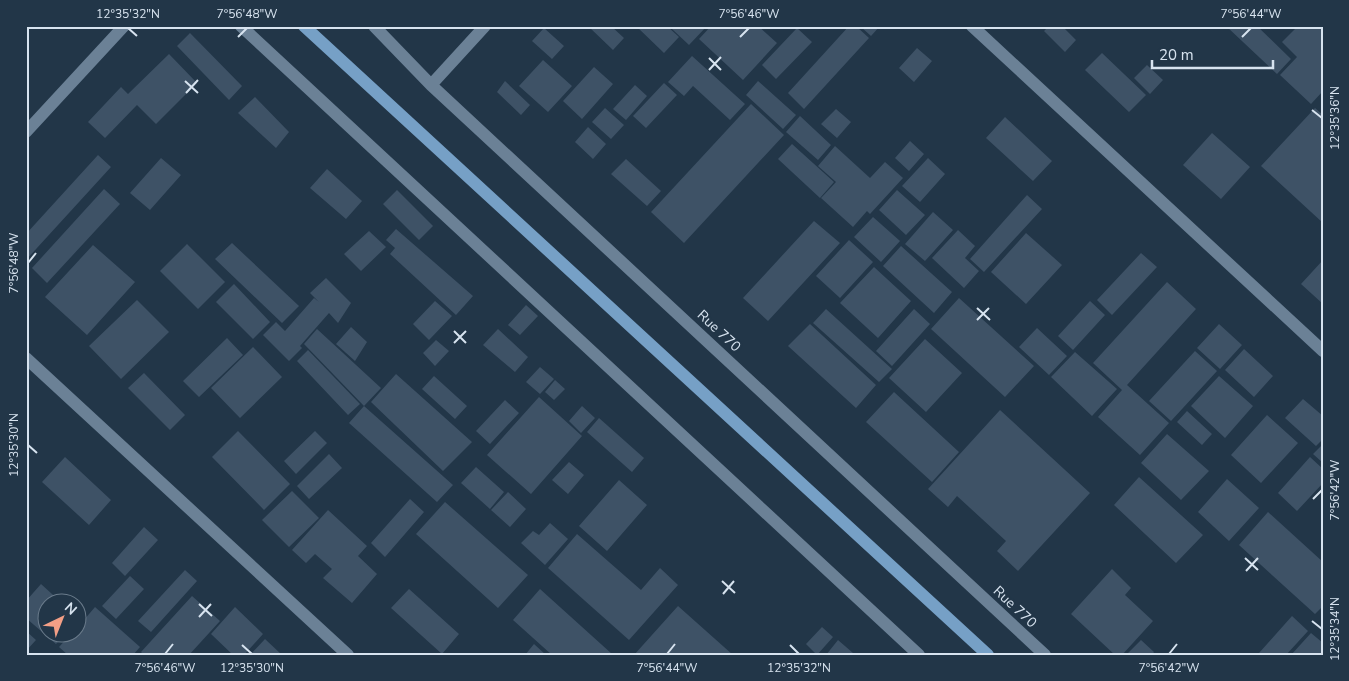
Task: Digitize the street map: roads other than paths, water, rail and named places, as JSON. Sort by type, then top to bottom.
[{"type":"street","points":[[26,132],[124,26]]},
{"type":"street","points":[[241,26],[920,655]]},
{"type":"street","name":"Rue 770","points":[[374,26],[431,85],[1045,655]]},
{"type":"street","points":[[431,85],[485,26]]},
{"type":"street","points":[[972,26],[1323,352]]},
{"type":"street","points":[[26,358],[348,655]]},
{"type":"waterway","points":[[304,26],[988,655]]}]
